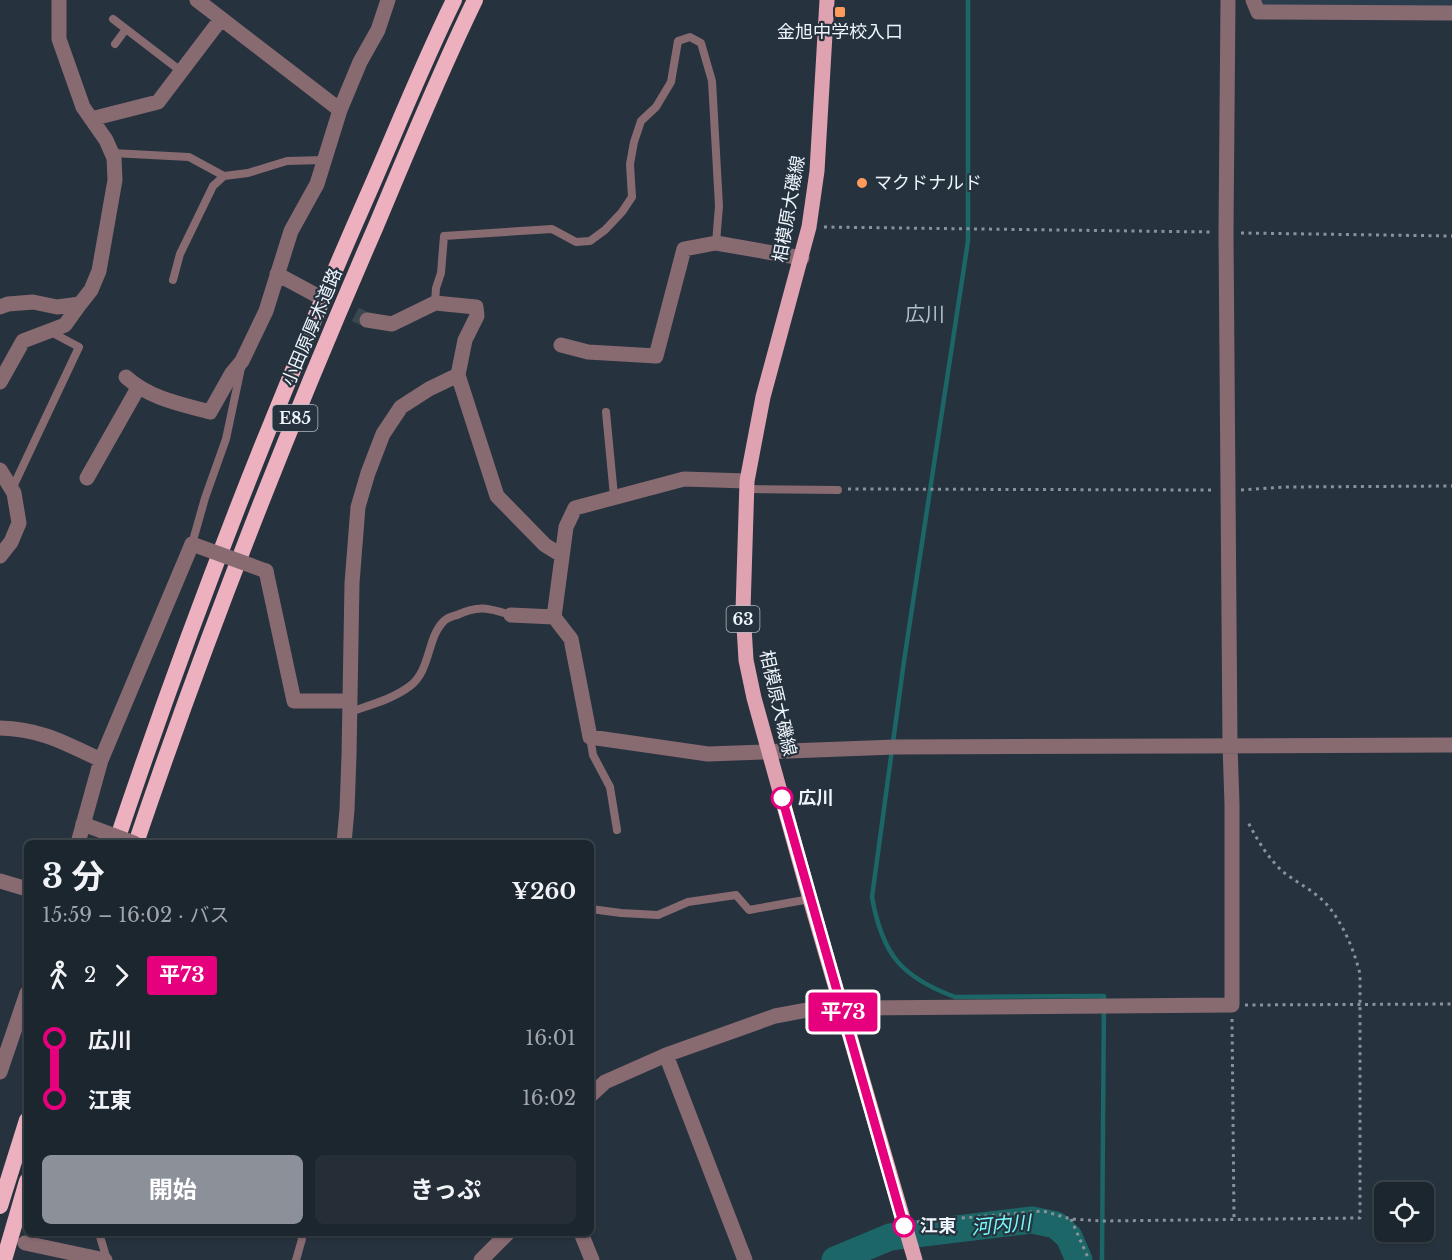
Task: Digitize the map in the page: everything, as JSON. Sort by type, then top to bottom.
[{"type":"highway","name":"小田原厚木道路","points":[[117,840],[144,759],[240,502],[335,269],[454,0]]},
{"type":"highway","name":"小田原厚木道路","points":[[136,840],[250,530],[352,280],[475,0]]},
{"type":"highway","points":[[0,1206],[24,1130]]},
{"type":"highway","points":[[4,1260],[24,1191]]},
{"type":"main road","name":"相模原大磯線","points":[[827,0],[817,171],[809,227],[763,397],[747,485],[743,610],[746,660],[768,751],[915,1260]]},
{"type":"street","points":[[0,382],[22,341],[65,325],[91,290],[99,271],[115,180],[114,158],[106,140],[83,107],[59,39],[59,0]]},
{"type":"street","points":[[197,0],[340,110]]},
{"type":"street","points":[[126,377],[138,388],[169,402],[210,412],[242,361],[266,310],[291,231],[317,184],[340,110],[360,62],[378,30],[388,0]]},
{"type":"street","points":[[594,1092],[605,1082],[666,1055],[775,1016],[840,1004],[859,1008],[1232,1005],[1233,804],[1230,745],[1228,491],[1228,0]]},
{"type":"street","points":[[1252,0],[1258,12],[1452,14]]},
{"type":"street","points":[[91,119],[158,102],[221,19]]},
{"type":"street","points":[[561,345],[588,352],[656,356],[684,249],[716,243],[802,258]]},
{"type":"street","points":[[277,274],[314,294]]},
{"type":"street","points":[[0,307],[33,302],[57,307],[80,304]]},
{"type":"street","points":[[367,320],[392,324],[435,303],[476,307],[477,316],[465,340],[458,375],[497,496],[544,545],[561,555]]},
{"type":"street","points":[[344,840],[347,810],[352,583],[358,507],[383,434],[401,407],[429,389],[458,375]]},
{"type":"street","points":[[87,478],[138,388]]},
{"type":"street","points":[[0,470],[14,493],[19,523],[11,542],[0,556]]},
{"type":"street","points":[[747,485],[684,479],[575,508],[566,527],[554,617],[571,639],[590,737],[708,754],[895,747],[1452,745]]},
{"type":"street","points":[[79,840],[101,760],[192,544],[266,571],[294,701],[350,707]]},
{"type":"street","points":[[511,615],[554,617]]},
{"type":"street","points":[[0,728],[20,729],[49,735],[101,760]]},
{"type":"street","points":[[83,824],[127,840]]},
{"type":"street","points":[[0,881],[24,888]]},
{"type":"street","points":[[0,1072],[24,1002]]},
{"type":"street","points":[[666,1055],[744,1260]]},
{"type":"street","points":[[481,1260],[500,1236]]},
{"type":"street","points":[[582,1236],[592,1260]]},
{"type":"street","points":[[42,1246],[106,1260]]},
{"type":"lane","points":[[113,19],[182,72]]},
{"type":"lane","points":[[115,44],[126,29]]},
{"type":"lane","points":[[435,303],[436,288],[441,273],[444,236],[552,229],[576,242],[590,241],[611,224],[632,197],[630,165],[641,121],[657,108],[671,82],[678,41],[690,37],[701,44],[712,81],[719,206],[716,243]]},
{"type":"lane","points":[[112,153],[189,157],[224,176]]},
{"type":"lane","points":[[173,280],[180,254],[213,186],[224,176],[248,173],[287,161],[324,160]]},
{"type":"lane","points":[[12,489],[80,347],[47,330]]},
{"type":"lane","points":[[192,544],[205,498],[226,439],[242,361]]},
{"type":"lane","points":[[606,412],[614,496]]},
{"type":"lane","points":[[747,485],[838,490]]},
{"type":"lane","points":[[350,707],[384,700],[411,686],[422,672],[437,631],[445,620],[473,608],[494,610],[511,615]]},
{"type":"lane","points":[[590,737],[593,755],[610,787],[617,830]]},
{"type":"lane","points":[[594,909],[658,915],[688,902],[736,895],[750,910],[810,899]]},
{"type":"lane","points":[[100,1236],[106,1260]]},
{"type":"lane","points":[[296,1260],[301,1236]]},
{"type":"path","points":[[809,227],[1452,236]]},
{"type":"path","points":[[838,490],[1195,489],[1228,491],[1286,487],[1452,486]]},
{"type":"path","points":[[906,1229],[1044,1211],[1071,1219],[1103,1220],[1360,1218],[1360,974],[1354,951],[1328,906],[1282,870],[1260,844],[1245,815],[1233,804]]},
{"type":"path","points":[[1234,1218],[1232,1005],[1452,1004]]},
{"type":"path","points":[[1071,1219],[1089,1260]]},
{"type":"shaded area","points":[[1256,0],[1452,0],[1452,6],[1265,7]]},
{"type":"waterway","points":[[968,0],[968,241],[904,661],[872,897],[882,934],[897,961],[908,972],[936,989],[955,997],[1104,996],[1102,1260]]},
{"type":"waterway","name":"河内川","points":[[835,1260],[890,1237],[1032,1220],[1056,1225],[1069,1237],[1079,1260]]},
{"type":"tunnel","points":[[314,294],[367,320]]},
{"type":"bus line","name":"平73","points":[[782,798],[904,1226]]},
{"type":"place","name":"金旭中学校入口","points":[[840,12]]},
{"type":"place","name":"マクドナルド","points":[[862,183]]},
{"type":"place","name":"広川","points":[[782,798]]},
{"type":"place","name":"江東","points":[[904,1226]]},
{"type":"district","name":"広川","points":[[925,314]]}]
